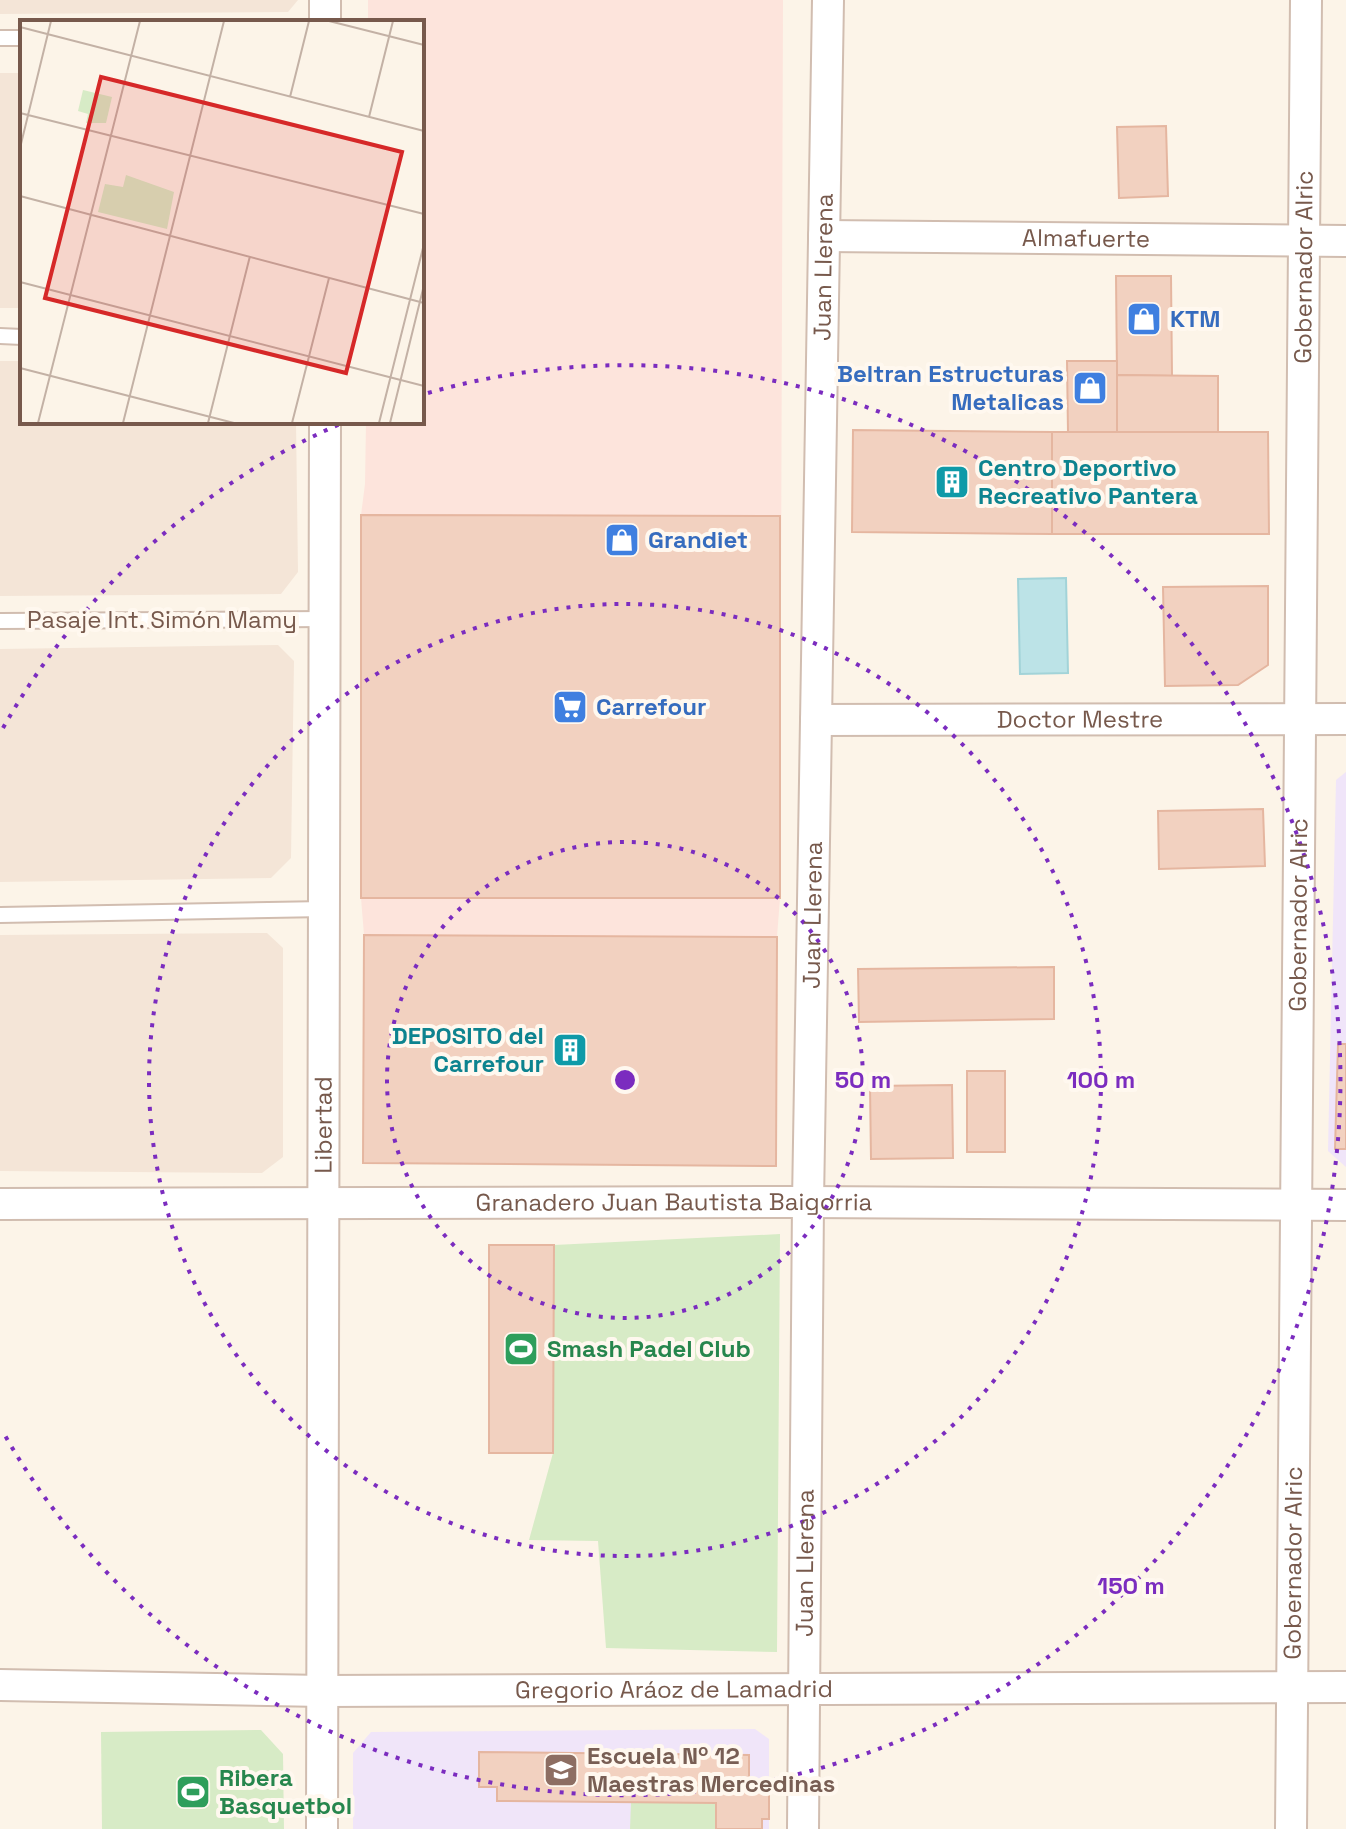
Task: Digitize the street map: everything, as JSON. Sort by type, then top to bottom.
[{"type":"street","name":"Juan Llerena","points":[[803,1829],[808,1202],[828,0]]},
{"type":"street","name":"Gobernador Alric","points":[[1291,1829],[1306,0]]},
{"type":"street","name":"Almafuerte","points":[[824,236],[1346,241]]},
{"type":"street","name":"Libertad","points":[[322,1829],[325,424]]},
{"type":"street","name":"Doctor Mestre","points":[[816,720],[1346,719]]},
{"type":"street","name":"Granadero Juan Bautista Baigorria","points":[[0,1204],[808,1202],[1346,1205]]},
{"type":"street","name":"Gregorio Aráoz de Lamadrid","points":[[0,1685],[323,1691],[1346,1687]]},
{"type":"lane","points":[[0,336],[20,337]]},
{"type":"lane","name":"Pasaje Int. Simón Mamy","points":[[0,621],[325,619]]},
{"type":"lane","points":[[0,915],[325,909]]},
{"type":"shaded area","points":[[0,0],[298,0],[288,12],[0,14]]},
{"type":"shaded area","points":[[368,0],[783,0],[776,1166],[363,1163],[361,515],[366,424],[424,424],[424,20],[368,20]]},
{"type":"shaded area","points":[[0,73],[20,73],[20,308],[0,308]]},
{"type":"shaded area","points":[[0,361],[20,361],[20,424],[296,424],[298,572],[281,594],[0,596]]},
{"type":"shaded area","points":[[278,645],[294,661],[291,858],[271,878],[0,882],[0,649]]},
{"type":"shaded area","points":[[1346,772],[1346,1167],[1328,1151],[1336,780]]},
{"type":"shaded area","points":[[267,933],[283,948],[283,1157],[262,1173],[0,1171],[0,935]]},
{"type":"shaded area","name":"Escuela Nº 12 Maestras Mercedinas","points":[[755,1729],[769,1739],[769,1829],[353,1829],[353,1753],[371,1732]]},
{"type":"green space","points":[[780,1234],[777,1652],[606,1648],[598,1541],[529,1540],[553,1453],[554,1245]]},
{"type":"green space","name":"Ribera Basquetbol","points":[[261,1730],[283,1754],[284,1829],[102,1829],[101,1732]]},
{"type":"green space","points":[[631,1802],[716,1803],[716,1829],[630,1829]]},
{"type":"water","points":[[1066,578],[1068,673],[1020,674],[1018,579]]},
{"type":"building","points":[[1166,126],[1168,196],[1119,198],[1117,127]]},
{"type":"building","name":"KTM","points":[[1116,276],[1171,276],[1172,376],[1117,375]]},
{"type":"building","points":[[1067,361],[1117,361],[1117,432],[1068,432]]},
{"type":"building","points":[[1117,375],[1218,376],[1218,432],[1117,432]]},
{"type":"building","name":"Centro Deportivo Recreativo Pantera","points":[[853,430],[1052,432],[1052,534],[852,532]]},
{"type":"building","points":[[1052,432],[1268,432],[1269,534],[1052,534]]},
{"type":"building","name":"Carrefour","points":[[361,515],[780,516],[780,898],[361,898]]},
{"type":"building","points":[[1268,586],[1268,665],[1238,685],[1165,686],[1163,587]]},
{"type":"building","points":[[1263,809],[1265,866],[1159,869],[1158,811]]},
{"type":"building","name":"DEPOSITO del Carrefour","points":[[364,935],[777,937],[776,1166],[363,1163]]},
{"type":"building","points":[[1054,967],[1054,1019],[859,1022],[858,969]]},
{"type":"building","points":[[1338,1044],[1346,1044],[1346,1149],[1335,1149]]},
{"type":"building","points":[[967,1071],[1005,1071],[1005,1152],[967,1152]]},
{"type":"building","points":[[952,1085],[953,1158],[871,1159],[870,1086]]},
{"type":"building","name":"Smash Padel Club","points":[[489,1245],[554,1245],[553,1453],[489,1453]]},
{"type":"building","name":"Escuela Nº 12 Maestras Mercedinas","points":[[479,1752],[749,1755],[749,1787],[769,1788],[769,1819],[762,1819],[762,1829],[716,1829],[716,1803],[497,1801],[497,1787],[479,1787]]},
{"type":"place","name":"KTM","points":[[1144,319]]},
{"type":"place","name":"Beltran Estructuras Metalicas","points":[[1090,388]]},
{"type":"place","name":"Centro Deportivo Recreativo Pantera","points":[[952,482]]},
{"type":"place","name":"Grandiet","points":[[622,540]]},
{"type":"place","name":"Carrefour","points":[[570,707]]},
{"type":"place","name":"DEPOSITO del Carrefour","points":[[570,1050]]},
{"type":"place","name":"Smash Padel Club","points":[[521,1349]]},
{"type":"place","name":"Escuela Nº 12 Maestras Mercedinas","points":[[561,1770]]},
{"type":"place","name":"Ribera Basquetbol","points":[[193,1792]]}]
